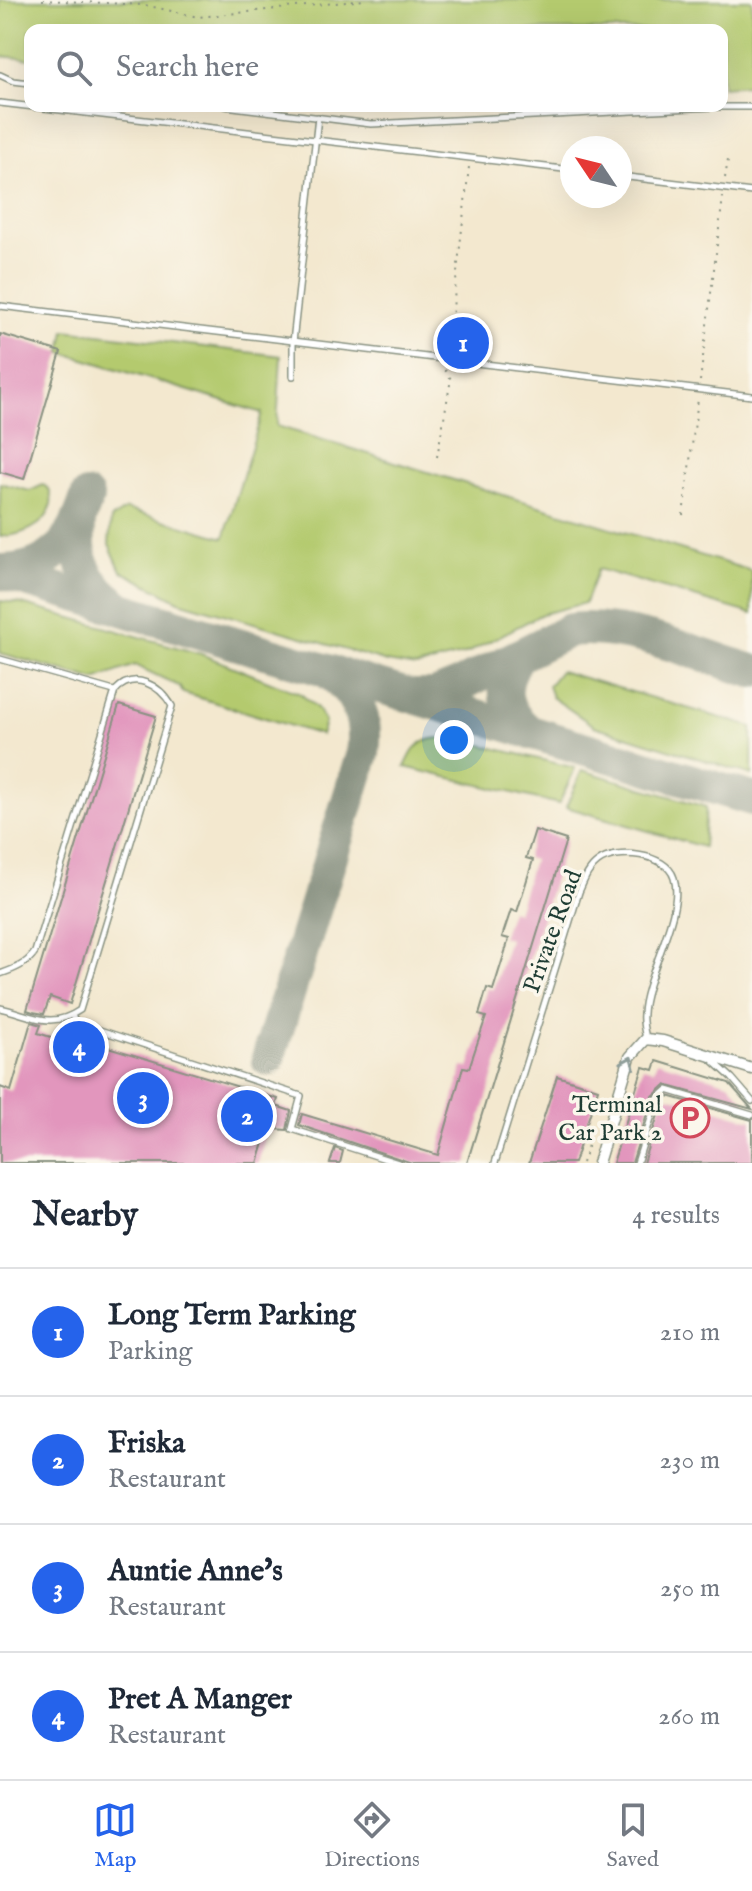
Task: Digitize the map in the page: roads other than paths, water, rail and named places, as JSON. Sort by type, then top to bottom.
[{"type":"street","points":[[598,1163],[630,1057],[646,1039],[663,1041],[752,1069]]},
{"type":"lane","points":[[0,75],[24,82]]},
{"type":"lane","points":[[0,103],[24,106]]},
{"type":"lane","points":[[728,107],[752,107]]},
{"type":"lane","points":[[77,112],[560,169]]},
{"type":"lane","points":[[276,112],[371,124],[616,112]]},
{"type":"lane","points":[[293,376],[293,342],[318,117]]},
{"type":"lane","points":[[632,178],[752,192]]},
{"type":"lane","points":[[0,306],[752,396]]},
{"type":"lane","points":[[0,659],[115,691]]},
{"type":"lane","points":[[0,974],[23,964],[35,952],[115,691],[128,681],[156,686],[172,706],[80,1010],[67,1019],[46,1021],[0,1008]]},
{"type":"lane","name":"Private Road","points":[[495,1163],[579,892],[595,864],[610,856],[655,860],[669,867],[675,880],[671,915],[644,1006],[646,1039]]},
{"type":"lane","points":[[72,1015],[75,1022],[301,1096],[292,1129],[398,1163]]},
{"type":"lane","points":[[706,1055],[752,1101]]},
{"type":"lane","points":[[637,1163],[657,1099],[667,1090],[752,1115]]},
{"type":"place","name":"Long Term Parking","points":[[463,343]]},
{"type":"place","name":"Pret A Manger","points":[[79,1047]]},
{"type":"place","name":"Auntie Anne's","points":[[143,1098]]},
{"type":"place","name":"Friska","points":[[247,1116]]},
{"type":"place","name":"Terminal Car Park 2","points":[[690,1118]]}]
